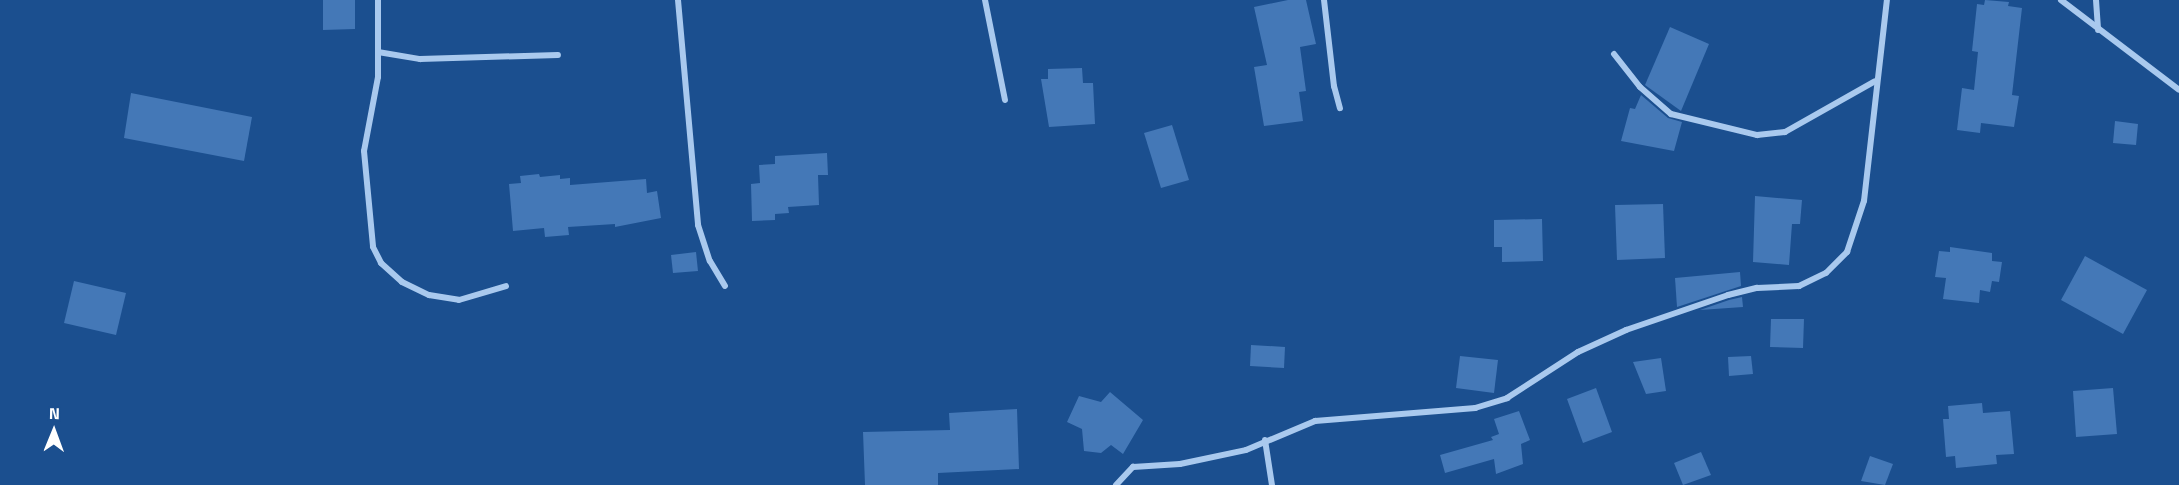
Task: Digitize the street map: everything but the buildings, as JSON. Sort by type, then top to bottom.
[{"type":"street","points":[[378,0],[378,77],[364,150],[368,224],[373,247],[381,263],[402,282],[429,295],[459,300],[506,286]]},
{"type":"street","points":[[678,0],[698,225],[710,261],[725,286]]},
{"type":"street","points":[[985,0],[1005,100]]},
{"type":"street","points":[[1324,0],[1334,86],[1340,108]]},
{"type":"street","points":[[1116,485],[1133,467],[1208,459],[1246,450],[1265,440],[1315,421],[1337,417],[1476,408],[1507,398],[1578,352],[1626,330],[1728,295],[1757,288],[1799,286],[1826,273],[1847,252],[1857,230],[1864,201],[1875,81],[1887,0]]},
{"type":"street","points":[[2061,0],[2179,90]]},
{"type":"street","points":[[2096,0],[2098,30]]},
{"type":"street","points":[[378,52],[420,59],[558,55]]},
{"type":"street","points":[[1614,54],[1640,87],[1671,114],[1757,135],[1785,132],[1875,81]]},
{"type":"street","points":[[1265,440],[1272,485]]}]
